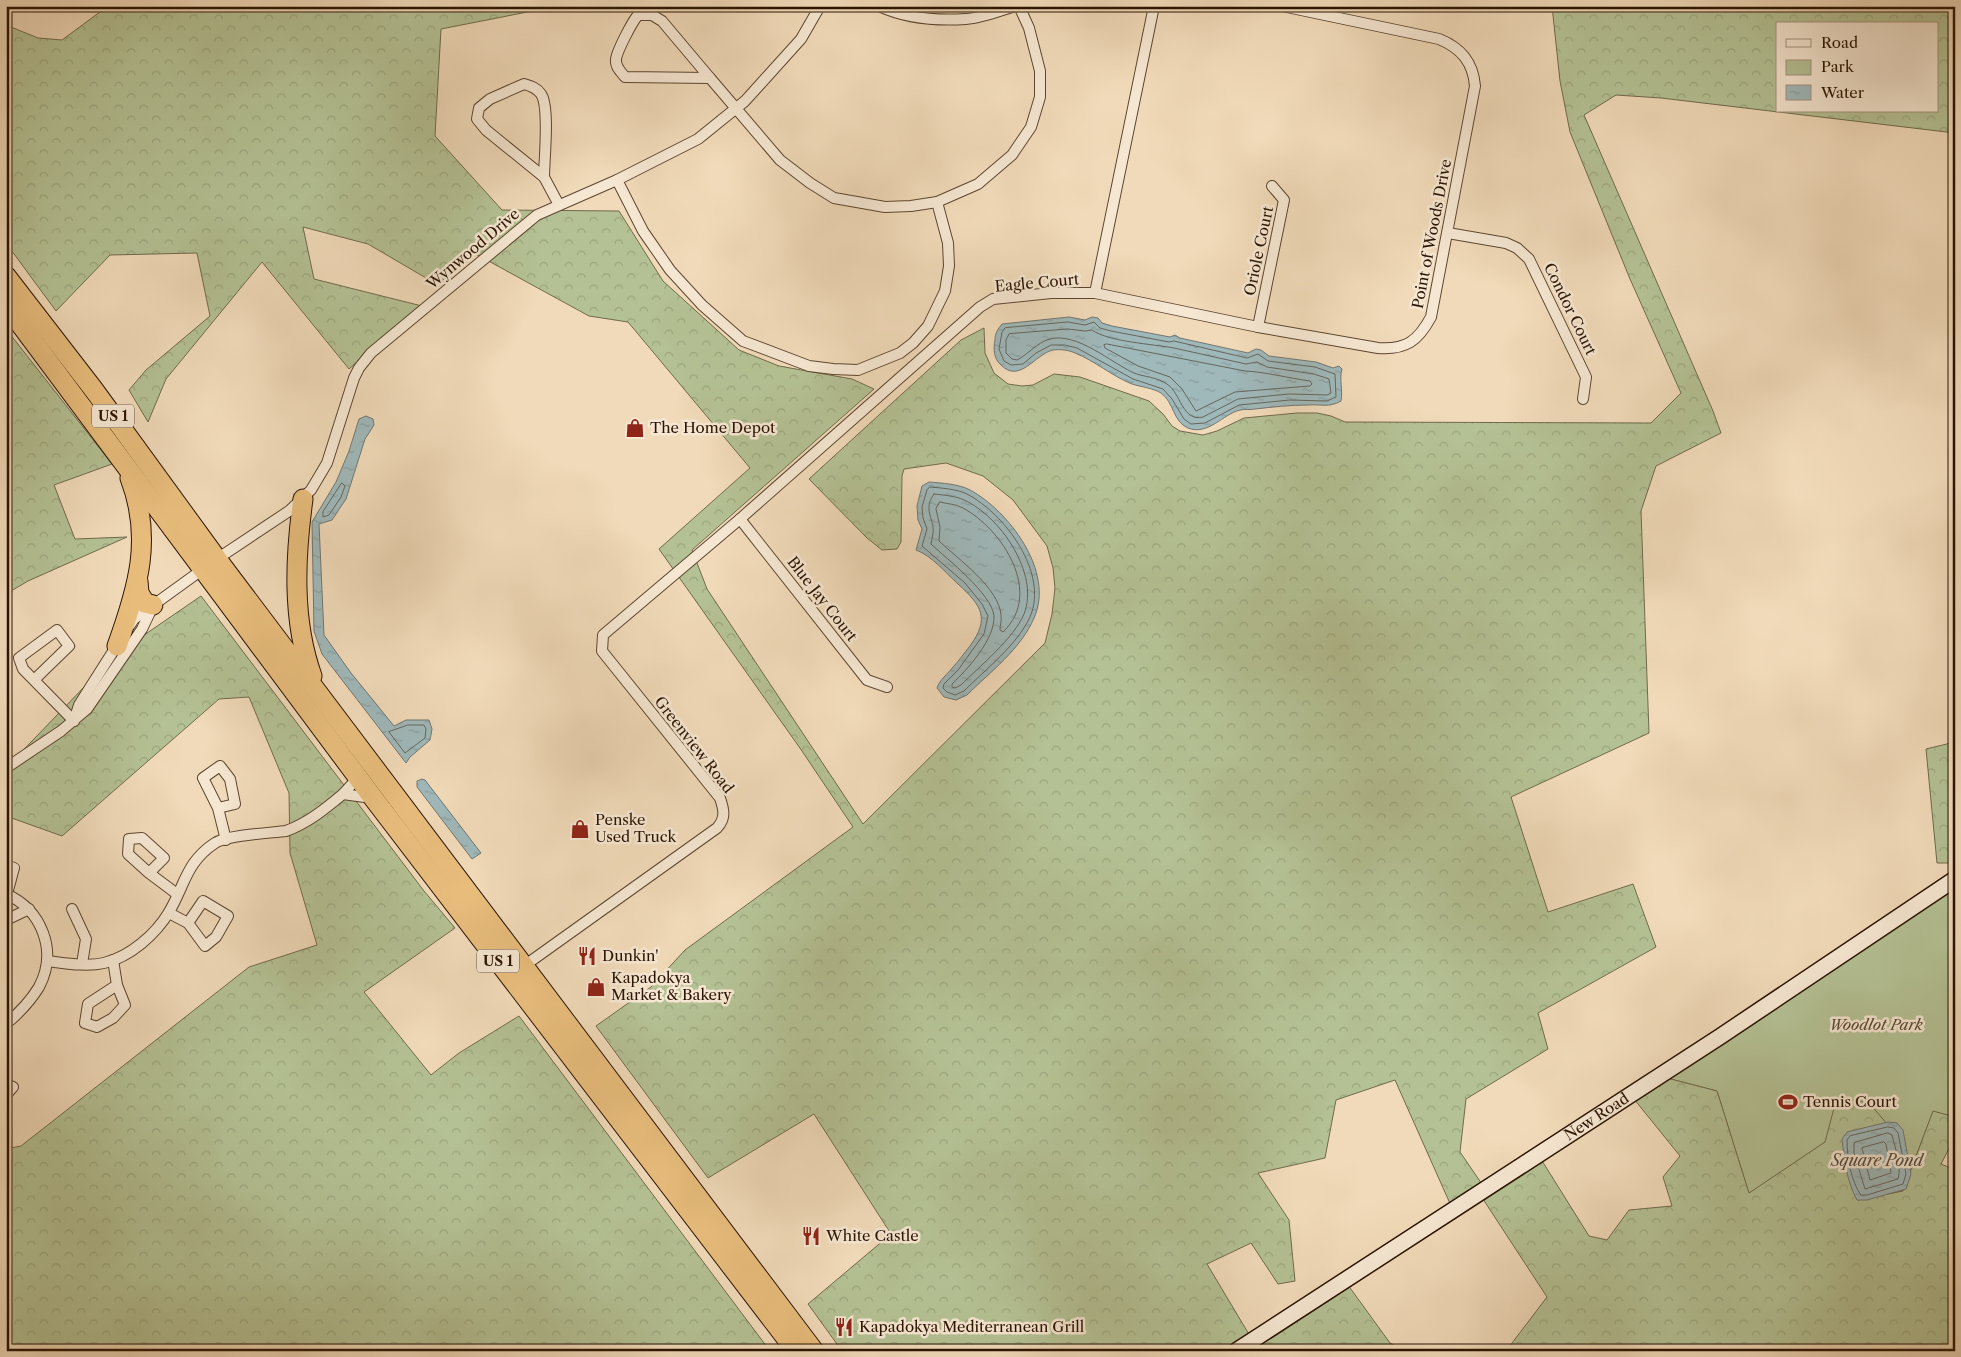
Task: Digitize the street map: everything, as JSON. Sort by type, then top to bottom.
[{"type":"highway","name":"US 1","points":[[6,276],[94,390],[209,564],[374,799],[796,1351]]},
{"type":"highway","name":"US 1","points":[[6,305],[124,461],[319,694],[814,1351]]},
{"type":"highway","points":[[117,646],[132,606],[138,575],[142,527],[135,492],[124,461]]},
{"type":"highway","points":[[303,499],[296,544],[299,625],[304,654],[319,694]]},
{"type":"highway","points":[[288,511],[296,544]]},
{"type":"highway","points":[[138,575],[139,593],[145,603],[153,605]]},
{"type":"street","name":"Wynwood Drive","points":[[74,721],[78,705],[134,618],[209,564],[288,511],[303,499],[319,480],[327,463],[350,389],[359,368],[371,353],[537,215],[617,180],[698,139],[745,101],[801,39],[820,6]]},
{"type":"street","points":[[879,6],[897,14],[924,18],[967,19],[1014,6]]},
{"type":"street","points":[[710,78],[625,77],[620,72],[616,59],[633,21],[638,15],[652,15],[662,21],[788,168],[834,198],[885,207],[937,202],[978,184],[1012,155],[1031,127],[1040,97],[1040,71],[1029,28],[1019,6]]},
{"type":"street","name":"Eagle Court","points":[[740,519],[980,307],[993,299],[1051,293],[1095,293],[1154,6]]},
{"type":"street","name":"Point of Woods Drive","points":[[1095,293],[1258,327],[1378,348],[1392,349],[1415,340],[1431,317],[1475,86],[1474,74],[1468,61],[1451,44],[1439,38],[1282,6]]},
{"type":"street","points":[[544,177],[546,109],[542,95],[535,88],[524,84],[490,99],[479,108],[477,119],[486,130],[544,177],[559,205]]},
{"type":"street","points":[[617,180],[644,231],[670,270],[702,305],[736,335],[743,341],[786,358],[809,366],[833,369],[858,370],[900,353],[913,343],[928,326],[945,291],[949,266],[948,243],[937,202]]},
{"type":"street","name":"Oriole Court","points":[[1258,327],[1284,200],[1272,186]]},
{"type":"street","name":"Condor Court","points":[[1448,233],[1506,244],[1517,248],[1529,259],[1586,377],[1584,399]]},
{"type":"street","name":"Blue Jay Court","points":[[740,519],[867,680],[886,687]]},
{"type":"street","name":"Greenview Road","points":[[524,966],[721,823],[724,817],[724,808],[720,798],[602,652],[602,642],[603,635],[608,629],[740,519]]},
{"type":"street","points":[[6,768],[74,721],[87,709],[142,630],[153,605]]},
{"type":"street","points":[[34,680],[69,646],[57,630],[19,658],[23,669],[74,721]]},
{"type":"street","points":[[47,961],[82,964],[104,963],[130,952],[143,942],[169,913],[191,866],[216,842],[286,831],[297,827],[310,820],[343,794],[352,784],[355,773]]},
{"type":"street","points":[[343,794],[374,799]]},
{"type":"street","points":[[218,808],[226,840]]},
{"type":"street","points":[[6,865],[14,868],[7,894],[29,909],[38,920],[47,946],[47,961],[40,986],[10,1016],[6,1024]]},
{"type":"street","points":[[149,873],[177,894]]},
{"type":"street","name":"New Road","points":[[1236,1351],[1721,1036],[1955,879]]},
{"type":"street","points":[[6,920],[29,909]]},
{"type":"street","points":[[72,909],[86,939],[82,964]]},
{"type":"street","points":[[169,913],[188,923]]},
{"type":"street","points":[[113,960],[117,985]]},
{"type":"street","points":[[6,1084],[13,1087],[6,1095]]},
{"type":"green space","points":[[108,6],[558,6],[441,29],[435,136],[502,210],[619,211],[663,281],[739,350],[779,366],[852,379],[874,389],[692,550],[707,589],[863,824],[1045,643],[1052,614],[1055,588],[1053,568],[1047,546],[1013,500],[983,476],[946,463],[904,469],[902,476],[901,542],[897,549],[882,550],[867,538],[809,479],[961,340],[984,328],[985,353],[994,373],[1008,384],[1033,385],[1054,374],[1080,377],[1149,401],[1163,414],[1172,426],[1180,431],[1203,435],[1217,431],[1244,418],[1297,413],[1317,413],[1345,422],[1651,423],[1681,393],[1630,279],[1570,132],[1560,81],[1552,6],[1955,6],[1955,133],[1779,112],[1938,112],[1938,22],[1776,22],[1776,112],[1661,98],[1616,95],[1584,115],[1721,433],[1656,466],[1641,511],[1649,733],[1511,797],[1548,912],[1633,884],[1656,947],[1538,1013],[1548,1049],[1466,1099],[1460,1152],[1486,1190],[1539,1156],[1589,1236],[1607,1240],[1629,1210],[1672,1206],[1663,1177],[1680,1156],[1634,1099],[1659,1076],[1717,1091],[1749,1193],[1825,1142],[1837,1097],[1869,1103],[1889,1126],[1858,1200],[1903,1191],[1933,1111],[1955,1117],[1955,1137],[1941,1164],[1955,1170],[1955,1351],[1506,1351],[1547,1297],[1479,1193],[1452,1208],[1395,1080],[1336,1100],[1325,1158],[1258,1173],[1289,1220],[1295,1281],[1278,1284],[1251,1243],[1207,1264],[1253,1341],[1345,1281],[1390,1343],[1405,1351],[842,1351],[808,1304],[891,1234],[814,1114],[708,1178],[596,1026],[651,987],[685,950],[853,827],[802,751],[659,549],[750,468],[628,322],[589,316],[472,252],[438,285],[368,244],[303,227],[314,279],[422,306],[349,369],[262,262],[166,379],[148,422],[129,390],[146,370],[210,316],[197,253],[110,255],[56,311],[6,243],[6,25],[38,38],[62,40]]},
{"type":"green space","points":[[6,329],[112,464],[54,485],[75,539],[127,537],[28,581],[6,594]]},
{"type":"green space","points":[[201,596],[424,891],[455,928],[364,992],[431,1075],[459,1053],[519,1016],[770,1351],[6,1351],[6,1149],[21,1146],[249,967],[317,945],[290,853],[289,793],[249,697],[219,699],[62,836],[6,816],[6,768],[115,655]]},
{"type":"green space","points":[[1955,742],[1955,863],[1937,863],[1926,749]]},
{"type":"green space","name":"Woodlot Park","points":[[1955,880],[1955,1117],[1933,1112],[1903,1191],[1857,1200],[1827,1143],[1824,1143],[1749,1194],[1717,1091],[1659,1076]]},
{"type":"water","points":[[1069,317],[1085,320],[1092,317],[1098,318],[1102,323],[1112,326],[1170,337],[1175,335],[1180,338],[1248,353],[1256,349],[1269,356],[1316,362],[1333,368],[1339,366],[1342,369],[1341,401],[1329,405],[1295,405],[1240,410],[1209,427],[1195,430],[1188,428],[1179,421],[1169,401],[1161,393],[1125,381],[1073,352],[1053,350],[1021,370],[1015,371],[1008,370],[995,357],[995,338],[1002,324]]},
{"type":"water","points":[[366,416],[373,419],[374,425],[365,439],[346,499],[332,520],[319,524],[324,635],[351,673],[394,726],[406,720],[429,720],[432,729],[430,740],[410,757],[406,763],[322,654],[314,631],[312,522],[336,482],[349,451],[359,419]]},
{"type":"water","points":[[929,482],[966,488],[999,512],[1024,545],[1033,563],[1038,582],[1039,600],[1034,618],[1021,640],[1004,660],[967,695],[956,700],[944,697],[937,688],[970,646],[980,628],[981,620],[978,606],[973,599],[933,560],[916,550],[922,529],[918,520],[917,506],[922,486]]},
{"type":"water","points":[[425,780],[481,853],[472,859],[417,787],[417,781]]},
{"type":"water","name":"Square Pond","points":[[1888,1122],[1897,1123],[1903,1130],[1911,1174],[1906,1189],[1867,1200],[1857,1200],[1848,1178],[1842,1139],[1847,1132]]},
{"type":"place","name":"The Home Depot","points":[[635,428]]},
{"type":"place","name":"Penske Used Truck","points":[[580,829]]},
{"type":"place","name":"Dunkin'","points":[[587,956]]},
{"type":"place","name":"Kapadokya Market & Bakery","points":[[596,987]]},
{"type":"place","name":"Tennis Court","points":[[1788,1102]]},
{"type":"place","name":"White Castle","points":[[811,1236]]},
{"type":"place","name":"Kapadokya Mediterranean Grill","points":[[844,1327]]}]
